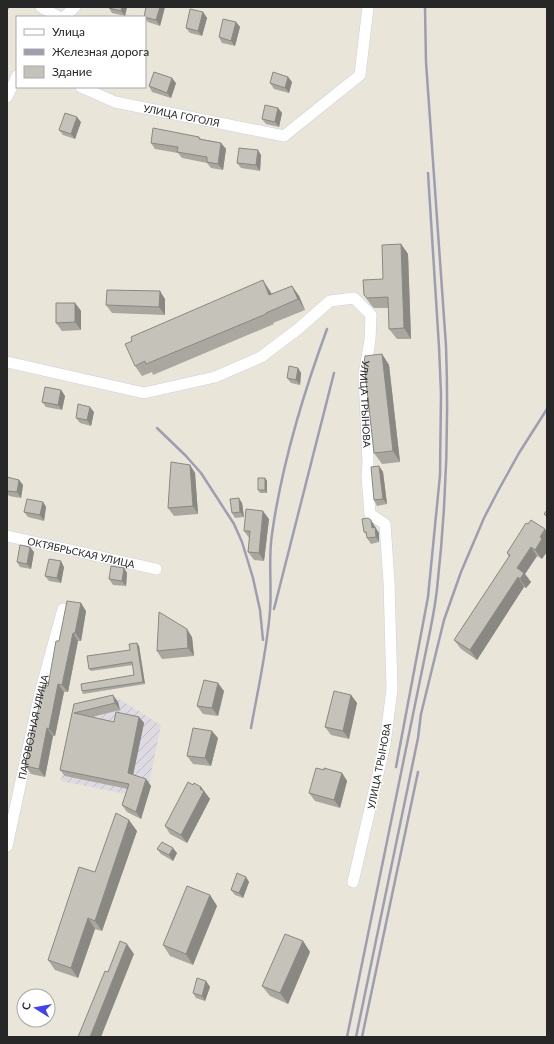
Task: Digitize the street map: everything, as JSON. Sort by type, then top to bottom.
[{"type":"street","points":[[41,7],[57,16]]},
{"type":"street","points":[[65,16],[75,7]]},
{"type":"street","name":"УЛИЦА ГОГОЛЯ","points":[[83,88],[116,102],[284,136],[360,75],[368,7]]},
{"type":"street","points":[[7,97],[16,78]]},
{"type":"street","name":"УЛИЦА ТРЫНОВА","points":[[7,362],[144,393],[214,377],[261,357],[298,329],[330,301],[354,298],[371,315],[370,340],[364,375],[368,463],[366,476],[370,514],[385,524],[389,582],[392,689],[385,744],[354,882]]},
{"type":"street","name":"ОКТЯБРЬСКАЯ УЛИЦА","points":[[7,536],[156,569]]},
{"type":"street","name":"ПАРОВОЗНАЯ УЛИЦА","points":[[7,846],[40,693],[64,609]]},
{"type":"shaded area","points":[[116,697],[161,725],[146,798],[61,781],[76,707]]},
{"type":"building","points":[[109,7],[122,7],[121,11]]},
{"type":"building","points":[[146,7],[160,7],[156,20],[144,16]]},
{"type":"building","points":[[190,9],[203,12],[198,31],[186,28]]},
{"type":"building","points":[[223,19],[236,22],[231,41],[219,37]]},
{"type":"building","points":[[154,72],[172,78],[167,93],[149,86]]},
{"type":"building","points":[[273,72],[288,77],[285,88],[270,83]]},
{"type":"building","points":[[265,105],[278,108],[275,122],[262,119]]},
{"type":"building","points":[[65,113],[77,117],[71,134],[59,130]]},
{"type":"building","points":[[153,128],[221,143],[218,164],[207,162],[207,157],[177,152],[178,147],[151,143]]},
{"type":"building","points":[[239,148],[258,150],[256,165],[237,163]]},
{"type":"building","points":[[401,244],[404,328],[389,329],[388,297],[367,298],[364,295],[363,280],[383,279],[382,245]]},
{"type":"building","points":[[263,280],[269,295],[292,286],[298,299],[266,314],[146,364],[145,361],[135,366],[125,344],[132,341],[131,337]]},
{"type":"building","points":[[107,290],[160,291],[159,307],[106,305]]},
{"type":"building","points":[[56,303],[75,303],[75,322],[56,323]]},
{"type":"building","points":[[382,354],[393,451],[374,453],[364,363],[365,356]]},
{"type":"building","points":[[289,366],[298,368],[296,380],[287,378]]},
{"type":"building","points":[[45,387],[61,390],[58,405],[42,402]]},
{"type":"building","points":[[78,404],[90,407],[87,420],[76,418]]},
{"type":"building","points":[[171,462],[190,465],[193,506],[168,508]]},
{"type":"building","points":[[379,466],[383,499],[374,500],[371,467]]},
{"type":"building","points":[[7,477],[19,480],[17,492],[7,491]]},
{"type":"building","points":[[258,478],[265,478],[265,490],[258,490]]},
{"type":"building","points":[[239,498],[240,512],[232,513],[230,499]]},
{"type":"building","points":[[27,499],[43,502],[40,515],[24,512]]},
{"type":"building","points":[[246,509],[263,511],[259,553],[248,552],[250,531],[244,531]]},
{"type":"building","points":[[547,510],[547,517],[544,514]]},
{"type":"building","points":[[368,518],[371,520],[372,528],[375,527],[376,537],[367,538],[366,532],[364,532],[362,519]]},
{"type":"building","points":[[531,520],[545,529],[540,537],[542,539],[535,550],[531,547],[517,568],[524,573],[520,579],[518,577],[470,650],[454,640],[510,555],[507,553],[526,523],[528,524]]},
{"type":"building","points":[[20,545],[30,547],[27,564],[17,562]]},
{"type":"building","points":[[49,559],[61,561],[57,578],[45,576]]},
{"type":"building","points":[[111,566],[124,568],[122,581],[109,579]]},
{"type":"building","points":[[67,601],[81,603],[62,685],[58,684],[39,769],[25,766],[43,685],[48,686],[56,641],[59,641]]},
{"type":"building","points":[[159,612],[187,629],[188,648],[157,651]]},
{"type":"building","points":[[137,643],[143,682],[82,691],[81,684],[134,675],[132,662],[89,669],[87,656],[130,650],[129,644]]},
{"type":"building","points":[[204,680],[218,683],[212,708],[197,706]]},
{"type":"building","points":[[334,691],[351,695],[343,731],[325,727]]},
{"type":"building","points":[[113,695],[115,703],[74,713],[114,722],[116,712],[139,717],[128,773],[146,779],[136,812],[122,805],[129,784],[60,770],[74,704]]},
{"type":"building","points":[[193,728],[212,731],[205,758],[187,756]]},
{"type":"building","points":[[316,768],[324,770],[324,768],[342,773],[334,800],[309,793]]},
{"type":"building","points":[[188,782],[193,785],[194,783],[201,787],[200,789],[204,791],[181,835],[165,826]]},
{"type":"building","points":[[116,813],[129,820],[95,921],[88,918],[71,968],[48,960],[79,867],[95,872]]},
{"type":"building","points":[[162,842],[173,848],[169,855],[157,849]]},
{"type":"building","points":[[237,873],[246,877],[239,893],[231,890]]},
{"type":"building","points":[[187,886],[210,895],[186,954],[163,945]]},
{"type":"building","points":[[285,934],[303,941],[280,993],[262,986]]},
{"type":"building","points":[[120,941],[127,944],[90,1037],[78,1037],[105,971],[108,972]]},
{"type":"building","points":[[197,978],[206,981],[202,996],[193,993]]},
{"type":"railway","points":[[347,1037],[433,618],[443,528],[447,437],[446,346],[426,62],[425,7]]},
{"type":"railway","points":[[396,767],[428,597],[440,475],[441,394],[428,173]]},
{"type":"railway","points":[[251,728],[269,626],[271,543],[276,508],[287,456],[301,405],[327,329]]},
{"type":"railway","points":[[274,609],[334,373]]},
{"type":"railway","points":[[356,1037],[418,738],[421,714],[444,620],[461,572],[484,518],[519,453],[547,409]]},
{"type":"railway","points":[[157,428],[201,473],[234,524],[242,542],[253,578],[260,610],[263,640]]},
{"type":"railway","points":[[362,1037],[418,772]]}]
